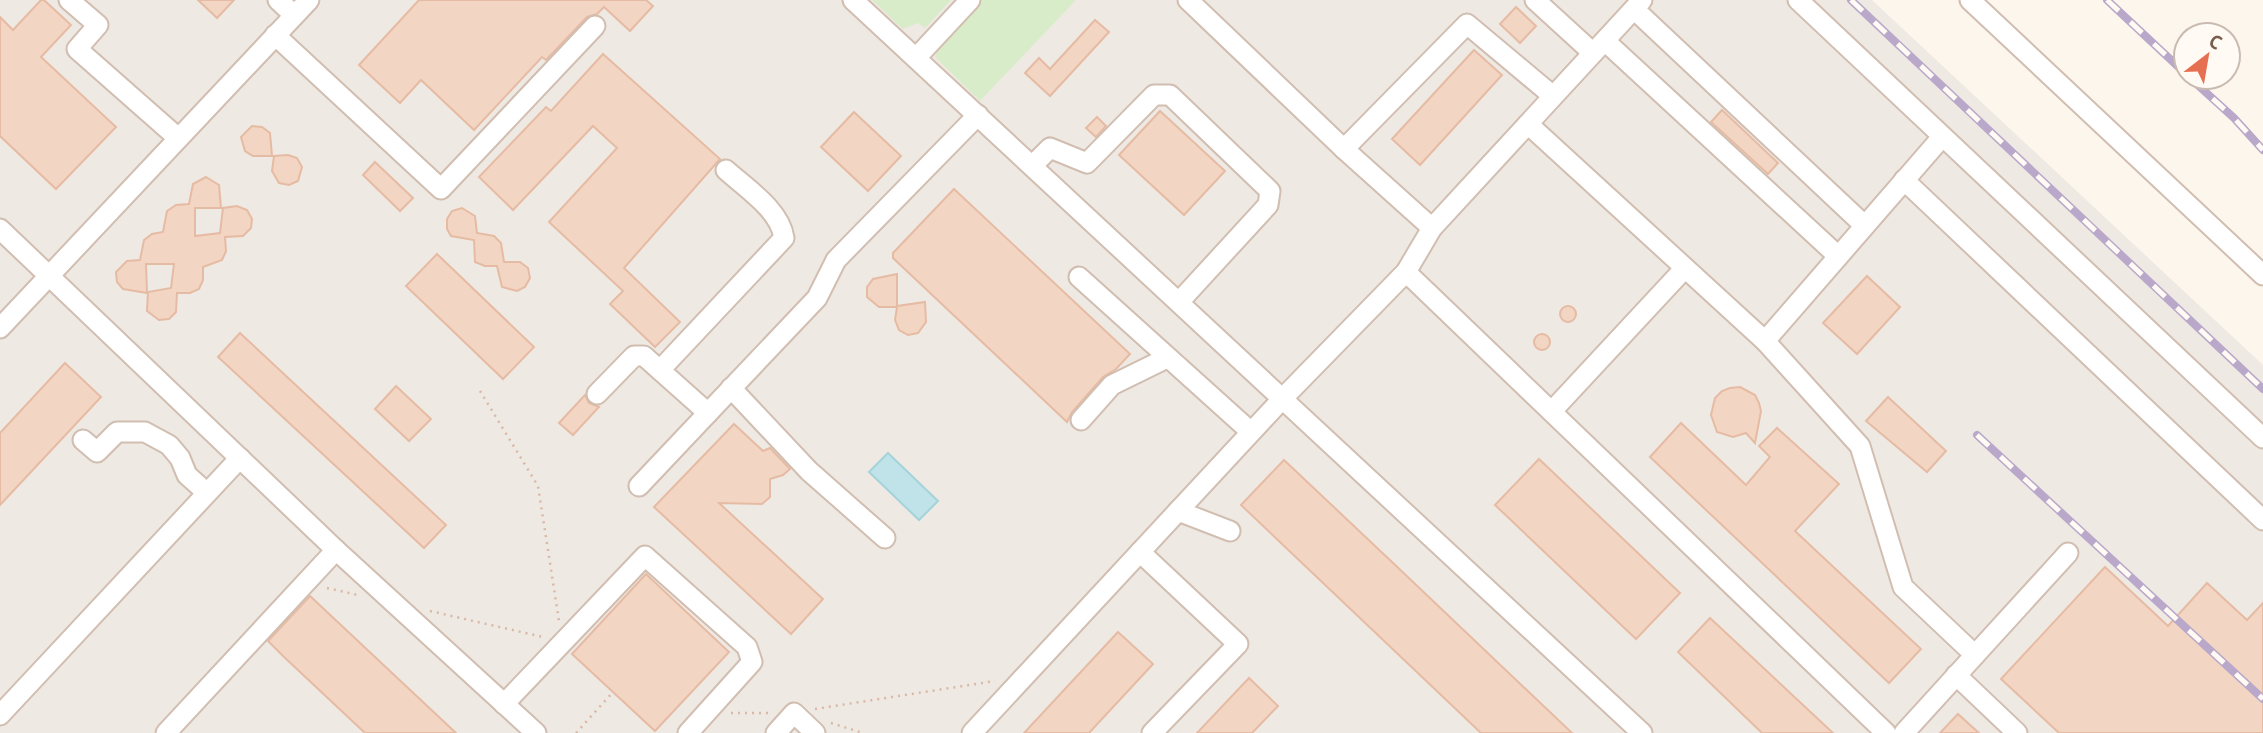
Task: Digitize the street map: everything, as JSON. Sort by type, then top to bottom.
[{"type":"lane","points":[[69,0],[98,25],[77,49],[178,138]]},
{"type":"lane","points":[[278,0],[294,15]]},
{"type":"lane","points":[[0,328],[309,0]]},
{"type":"lane","points":[[853,0],[1642,733]]},
{"type":"lane","points":[[916,58],[970,0]]},
{"type":"lane","points":[[1188,0],[1343,149],[1432,228]]},
{"type":"lane","points":[[1535,0],[1599,47],[1838,256]]},
{"type":"lane","points":[[1798,0],[2263,438]]},
{"type":"lane","points":[[1970,0],[2263,275]]},
{"type":"lane","points":[[972,733],[1283,398],[1406,272],[1432,228],[1638,4],[1864,225]]},
{"type":"lane","points":[[1343,149],[1466,24],[1553,96]]},
{"type":"lane","points":[[275,35],[441,189],[595,26]]},
{"type":"lane","points":[[1032,166],[1050,148],[1087,163],[1154,95],[1170,95],[1270,191],[1268,205],[1180,302]]},
{"type":"lane","points":[[639,486],[817,298],[836,260],[978,116]]},
{"type":"lane","points":[[1528,124],[1765,341],[1860,446],[1903,587],[1975,655]]},
{"type":"lane","points":[[1765,341],[1942,136]]},
{"type":"lane","points":[[660,370],[784,239],[776,216],[726,170]]},
{"type":"lane","points":[[1904,180],[2263,520]]},
{"type":"lane","points":[[0,229],[336,550],[536,733]]},
{"type":"lane","points":[[1552,411],[1685,268]]},
{"type":"lane","points":[[1406,272],[1886,733]]},
{"type":"lane","points":[[1079,276],[1251,432]]},
{"type":"lane","points":[[597,394],[634,356],[645,356],[708,413]]},
{"type":"lane","points":[[1081,420],[1112,385],[1167,358]]},
{"type":"lane","points":[[731,388],[808,471],[886,538]]},
{"type":"lane","points":[[83,440],[97,452],[117,432],[145,432],[169,445],[180,458],[187,475],[207,493]]},
{"type":"lane","points":[[0,715],[240,458]]},
{"type":"lane","points":[[1178,510],[1230,531]]},
{"type":"lane","points":[[166,733],[336,550]]},
{"type":"lane","points":[[1140,552],[1238,644],[1152,733]]},
{"type":"lane","points":[[1904,733],[2068,553]]},
{"type":"lane","points":[[504,704],[645,556],[747,648],[752,662],[688,733]]},
{"type":"lane","points":[[1956,676],[2017,733]]},
{"type":"lane","points":[[776,733],[794,713],[816,733]]},
{"type":"path","points":[[444,614],[562,642],[538,486],[480,391]]},
{"type":"path","points":[[794,713],[1025,676]]},
{"type":"path","points":[[576,733],[613,692]]},
{"type":"shaded area","points":[[0,0],[1872,0],[2263,365],[2263,733],[0,733]]},
{"type":"green space","points":[[872,0],[951,0],[925,28],[918,23],[903,29]]},
{"type":"green space","points":[[982,0],[1076,0],[980,101],[935,57],[940,43]]},
{"type":"water","points":[[888,453],[938,501],[919,520],[869,472]]},
{"type":"building","points":[[41,0],[71,25],[41,57],[116,127],[56,189],[0,136],[0,17],[13,30]]},
{"type":"building","points":[[198,0],[234,0],[217,18]]},
{"type":"building","points":[[419,0],[646,0],[653,6],[630,31],[604,7],[597,14],[587,17],[546,60],[542,57],[474,130],[421,80],[400,103],[359,65]]},
{"type":"building","points":[[1516,7],[1536,26],[1520,43],[1500,24]]},
{"type":"building","points":[[1095,20],[1109,32],[1050,96],[1025,73],[1039,58],[1050,69]]},
{"type":"building","points":[[1474,50],[1502,75],[1420,165],[1392,139]]},
{"type":"building","points":[[603,54],[720,159],[624,268],[680,322],[655,347],[610,304],[623,291],[549,222],[617,148],[593,126],[513,210],[479,177],[546,107],[551,111]]},
{"type":"building","points":[[1722,110],[1778,163],[1768,174],[1711,122]]},
{"type":"building","points":[[1160,111],[1225,171],[1184,215],[1119,155]]},
{"type":"building","points":[[854,112],[901,156],[868,191],[821,147]]},
{"type":"building","points":[[1097,117],[1106,126],[1096,137],[1086,128]]},
{"type":"building","points":[[252,126],[262,127],[270,133],[272,156],[253,156],[245,151],[241,137]]},
{"type":"building","points":[[288,155],[297,158],[302,167],[298,181],[289,185],[279,183],[272,171],[274,156]]},
{"type":"building","points":[[375,162],[413,198],[400,211],[363,175]]},
{"type":"building","points":[[206,177],[219,185],[221,208],[195,208],[195,236],[220,233],[223,208],[237,206],[247,210],[252,219],[251,228],[243,236],[225,237],[226,251],[222,260],[203,267],[203,280],[199,289],[190,293],[177,293],[176,312],[169,319],[159,320],[147,311],[148,292],[171,288],[174,264],[146,264],[147,293],[123,289],[117,282],[116,272],[127,261],[140,260],[144,240],[152,234],[163,232],[167,211],[176,205],[189,204],[193,184]]},
{"type":"building","points":[[954,189],[1130,354],[1116,369],[1103,377],[1072,412],[1067,422],[893,258],[893,253]]},
{"type":"building","points":[[462,208],[475,216],[477,233],[494,236],[501,243],[504,262],[520,262],[528,268],[530,278],[525,287],[517,291],[502,287],[497,266],[485,266],[475,262],[474,240],[451,236],[447,229],[447,219],[452,211]]},
{"type":"building","points":[[437,254],[534,347],[503,379],[406,286]]},
{"type":"building","points":[[897,274],[897,306],[925,302],[926,322],[918,333],[908,335],[899,330],[895,320],[897,307],[879,307],[867,297],[867,287],[873,279]]},
{"type":"building","points":[[1867,276],[1900,307],[1857,354],[1823,323]]},
{"type":"building","points":[[1568,306],[1574,308],[1574,320],[1568,322],[1562,320],[1560,314],[1562,308]]},
{"type":"building","points":[[240,333],[446,525],[424,548],[218,357]]},
{"type":"building","points":[[1542,334],[1548,336],[1548,348],[1542,350],[1536,348],[1534,342],[1536,336]]},
{"type":"building","points":[[65,363],[101,397],[0,505],[0,433]]},
{"type":"building","points":[[396,386],[431,419],[409,441],[375,409]]},
{"type":"building","points":[[1740,387],[1755,395],[1759,403],[1761,411],[1755,443],[1746,433],[1733,437],[1717,432],[1711,415],[1715,398],[1722,391]]},
{"type":"building","points":[[585,395],[589,403],[599,407],[573,435],[559,423]]},
{"type":"building","points":[[1888,397],[1946,451],[1927,472],[1866,421]]},
{"type":"building","points":[[1681,423],[1746,485],[1770,457],[1759,446],[1777,428],[1839,484],[1795,531],[1921,649],[1889,683],[1650,457]]},
{"type":"building","points":[[734,424],[763,451],[770,448],[790,469],[783,475],[770,479],[770,497],[762,504],[719,503],[823,599],[791,634],[654,507]]},
{"type":"building","points":[[1539,459],[1680,593],[1636,639],[1495,505]]},
{"type":"building","points":[[1284,460],[1572,733],[1481,733],[1241,505]]},
{"type":"building","points":[[2105,567],[2168,626],[2207,583],[2247,620],[2263,603],[2263,733],[2059,733],[2001,679]]},
{"type":"building","points":[[646,574],[729,652],[655,731],[572,654]]},
{"type":"building","points":[[310,596],[456,733],[365,733],[268,641]]},
{"type":"building","points":[[1710,618],[1833,733],[1762,733],[1678,652]]},
{"type":"building","points":[[1118,632],[1153,664],[1089,733],[1024,733]]},
{"type":"building","points":[[1249,678],[1278,706],[1252,733],[1197,733]]},
{"type":"building","points":[[1958,714],[1979,733],[1940,733]]},
{"type":"railway","points":[[1851,0],[2263,389]]},
{"type":"railway","points":[[2107,0],[2172,61]]},
{"type":"railway","points":[[2204,91],[2263,150]]},
{"type":"railway","points":[[1977,435],[2263,699]]}]
